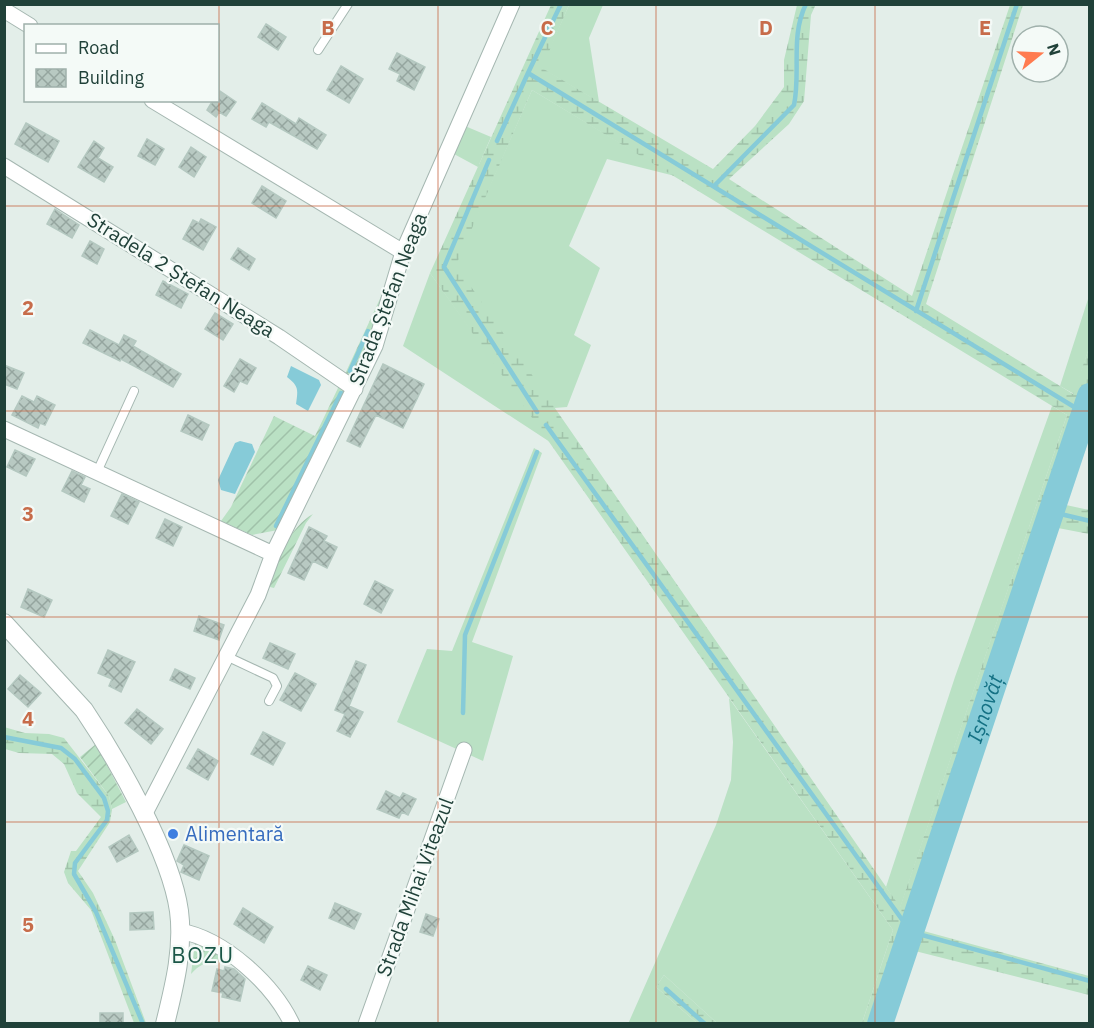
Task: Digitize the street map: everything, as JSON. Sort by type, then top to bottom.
[{"type":"street","name":"Strada Ștefan Neaga","points":[[144,815],[258,595],[273,554],[375,346],[403,252],[512,4]]},
{"type":"street","points":[[4,10],[27,24]]},
{"type":"street","points":[[156,102],[403,252]]},
{"type":"street","name":"Stradela 2 Ștefan Neaga","points":[[4,166],[279,336],[355,389]]},
{"type":"street","points":[[4,429],[273,554]]},
{"type":"street","points":[[4,623],[84,710],[106,743],[144,815],[175,892],[180,931],[178,969],[165,1023]]},
{"type":"street","name":"Strada Mihai Viteazul","points":[[366,1023],[464,750]]},
{"type":"street","points":[[180,931],[211,941],[267,985],[277,996],[292,1023]]},
{"type":"lane","points":[[318,50],[348,4]]},
{"type":"lane","points":[[97,472],[134,391]]},
{"type":"lane","points":[[226,656],[273,678],[276,686],[269,701]]},
{"type":"green space","points":[[816,4],[811,15],[804,101],[789,124],[729,179],[912,296],[1010,5],[1023,5],[1017,24],[1010,24],[1010,45],[926,304],[1073,394],[1089,348],[1089,433],[1066,505],[1089,510],[1089,534],[1058,528],[920,930],[1089,976],[1089,995],[915,951],[892,1023],[862,1023],[893,930],[430,273],[551,5],[569,5],[542,68],[713,169],[755,126],[784,87],[784,60],[797,5]],"holes":[[[532,90],[1067,415],[900,907],[456,265]]]},
{"type":"green space","points":[[569,5],[603,5],[589,38],[599,102],[541,68]]},
{"type":"green space","points":[[532,90],[675,176],[607,159],[569,246],[600,268],[574,335],[591,345],[567,407],[554,408],[455,265]]},
{"type":"green space","points":[[465,126],[491,137],[478,167],[454,154]]},
{"type":"green space","points":[[430,273],[553,444],[403,346]]},
{"type":"green space","points":[[391,275],[371,340],[351,378],[345,374]]},
{"type":"green space","points":[[1089,296],[1089,348],[1074,394],[1060,386]]},
{"type":"green space","points":[[336,381],[346,392],[278,530],[252,535],[221,521],[231,507],[274,416],[315,436],[338,388]]},
{"type":"green space","points":[[1052,406],[1067,415],[900,908],[886,887],[955,677]]},
{"type":"green space","points":[[534,448],[542,453],[472,642],[513,656],[483,761],[397,722],[427,649],[452,651]]},
{"type":"green space","points":[[313,514],[306,523],[274,588],[270,587],[273,567],[284,546],[305,519]]},
{"type":"green space","points":[[729,698],[893,930],[862,1023],[717,1023],[664,975],[656,987],[697,1023],[628,1024],[716,825],[731,780],[733,742]]},
{"type":"green space","points":[[4,727],[25,733],[49,734],[64,738],[109,796],[112,809],[110,822],[78,871],[93,893],[115,940],[146,1023],[134,1023],[91,910],[68,883],[64,872],[71,851],[76,851],[101,817],[77,793],[64,764],[52,754],[19,753],[5,749]]},
{"type":"green space","points":[[96,744],[126,802],[112,809],[109,796],[80,757]]},
{"type":"green space","points":[[200,941],[237,966],[212,962],[201,965],[191,974],[195,944]]},
{"type":"green space","points":[[664,975],[717,1023],[697,1023],[656,987]]},
{"type":"water","points":[[291,366],[319,380],[321,385],[308,411],[296,404],[297,389],[287,377]]},
{"type":"water","points":[[240,441],[252,444],[255,452],[235,494],[221,490],[218,480],[235,443]]},
{"type":"building","points":[[266,24],[286,37],[278,50],[258,37]]},
{"type":"building","points":[[397,53],[425,67],[414,90],[397,81],[400,74],[389,69]]},
{"type":"building","points":[[341,66],[363,79],[349,103],[327,90]]},
{"type":"building","points":[[220,91],[236,102],[226,116],[219,112],[216,117],[207,110],[212,102],[219,102]]},
{"type":"building","points":[[262,103],[296,124],[299,118],[326,135],[317,149],[269,122],[266,127],[252,119]]},
{"type":"building","points":[[26,123],[59,141],[48,162],[15,144]]},
{"type":"building","points":[[147,139],[164,149],[155,165],[138,156]]},
{"type":"building","points":[[94,141],[104,148],[98,158],[113,167],[104,182],[78,167]]},
{"type":"building","points":[[191,147],[206,157],[194,177],[179,167]]},
{"type":"building","points":[[262,186],[286,201],[276,218],[252,203]]},
{"type":"building","points":[[55,209],[79,225],[72,238],[47,224]]},
{"type":"building","points":[[201,219],[216,227],[203,250],[183,239],[193,220],[199,223]]},
{"type":"building","points":[[90,241],[104,249],[97,264],[82,256]]},
{"type":"building","points":[[238,248],[255,259],[249,270],[231,259]]},
{"type":"building","points":[[163,281],[188,294],[181,308],[156,295]]},
{"type":"building","points":[[215,313],[233,324],[223,340],[205,329]]},
{"type":"building","points":[[90,330],[119,345],[124,335],[136,341],[133,346],[181,374],[173,387],[121,359],[120,361],[83,343]]},
{"type":"building","points":[[240,359],[256,368],[247,384],[240,381],[234,392],[224,386]]},
{"type":"building","points":[[383,364],[424,384],[403,428],[376,415],[360,447],[347,441]]},
{"type":"building","points":[[4,365],[24,373],[17,389],[4,384]]},
{"type":"building","points":[[22,396],[34,402],[37,396],[55,405],[45,425],[40,423],[38,428],[12,415]]},
{"type":"building","points":[[188,415],[209,425],[202,440],[181,431]]},
{"type":"building","points":[[15,450],[35,459],[26,476],[7,467]]},
{"type":"building","points":[[72,471],[85,477],[81,485],[90,489],[84,502],[62,491]]},
{"type":"building","points":[[122,494],[139,502],[128,524],[111,516]]},
{"type":"building","points":[[165,519],[182,527],[173,546],[156,538]]},
{"type":"building","points":[[309,527],[327,536],[324,541],[337,547],[327,568],[313,561],[304,580],[288,573]]},
{"type":"building","points":[[375,581],[393,590],[381,613],[364,604]]},
{"type":"building","points":[[28,589],[52,600],[44,617],[21,607]]},
{"type":"building","points":[[199,616],[224,625],[219,640],[194,631]]},
{"type":"building","points":[[270,643],[295,654],[288,669],[263,658]]},
{"type":"building","points":[[108,650],[135,662],[121,692],[109,686],[112,679],[98,673]]},
{"type":"building","points":[[356,661],[366,665],[349,706],[363,712],[350,737],[337,731],[345,714],[335,710]]},
{"type":"building","points":[[175,669],[195,678],[190,689],[170,680]]},
{"type":"building","points":[[295,673],[316,684],[301,711],[280,700]]},
{"type":"building","points":[[20,675],[41,693],[28,707],[8,689]]},
{"type":"building","points":[[137,709],[163,729],[151,744],[125,723]]},
{"type":"building","points":[[263,732],[285,743],[273,765],[251,754]]},
{"type":"building","points":[[198,749],[218,761],[208,780],[187,768]]},
{"type":"building","points":[[386,791],[400,798],[403,793],[416,799],[408,815],[402,812],[399,818],[377,809]]},
{"type":"building","points":[[129,835],[138,851],[117,862],[109,847]]},
{"type":"building","points":[[184,845],[209,856],[199,880],[181,872],[184,865],[177,861]]},
{"type":"building","points":[[335,903],[361,914],[354,929],[329,918]]},
{"type":"building","points":[[243,908],[273,927],[264,943],[234,924]]},
{"type":"building","points":[[153,912],[154,929],[130,930],[130,913]]},
{"type":"building","points":[[426,914],[439,919],[433,936],[420,932]]},
{"type":"building","points":[[308,966],[327,975],[320,990],[301,980]]},
{"type":"building","points":[[225,967],[234,969],[245,979],[240,1001],[222,997],[223,993],[212,991],[217,969],[224,971]]},
{"type":"building","points":[[100,1013],[123,1013],[123,1023],[100,1023]]},
{"type":"waterway","points":[[561,4],[528,73],[1084,413]]},
{"type":"waterway","points":[[714,186],[794,105],[798,29],[806,4]]},
{"type":"waterway","points":[[916,311],[1017,4]]},
{"type":"waterway","points":[[497,141],[528,73]]},
{"type":"waterway","points":[[489,160],[444,267],[537,412]]},
{"type":"waterway","points":[[350,371],[368,331]]},
{"type":"waterway","points":[[276,526],[341,393]]},
{"type":"waterway","name":"Ișnovăț","points":[[880,1024],[1090,396]]},
{"type":"waterway","points":[[546,425],[911,932],[1090,981]]},
{"type":"waterway","points":[[463,713],[465,635],[537,452]]},
{"type":"waterway","points":[[1052,512],[1090,521]]},
{"type":"waterway","points":[[4,737],[61,748],[75,759],[104,798],[108,811],[107,820],[75,863],[74,874],[96,912],[143,1024]]},
{"type":"waterway","points":[[666,989],[705,1024]]},
{"type":"place","name":"Alimentară","points":[[173,834]]},
{"type":"district","name":"BOZU","points":[[203,955]]}]
